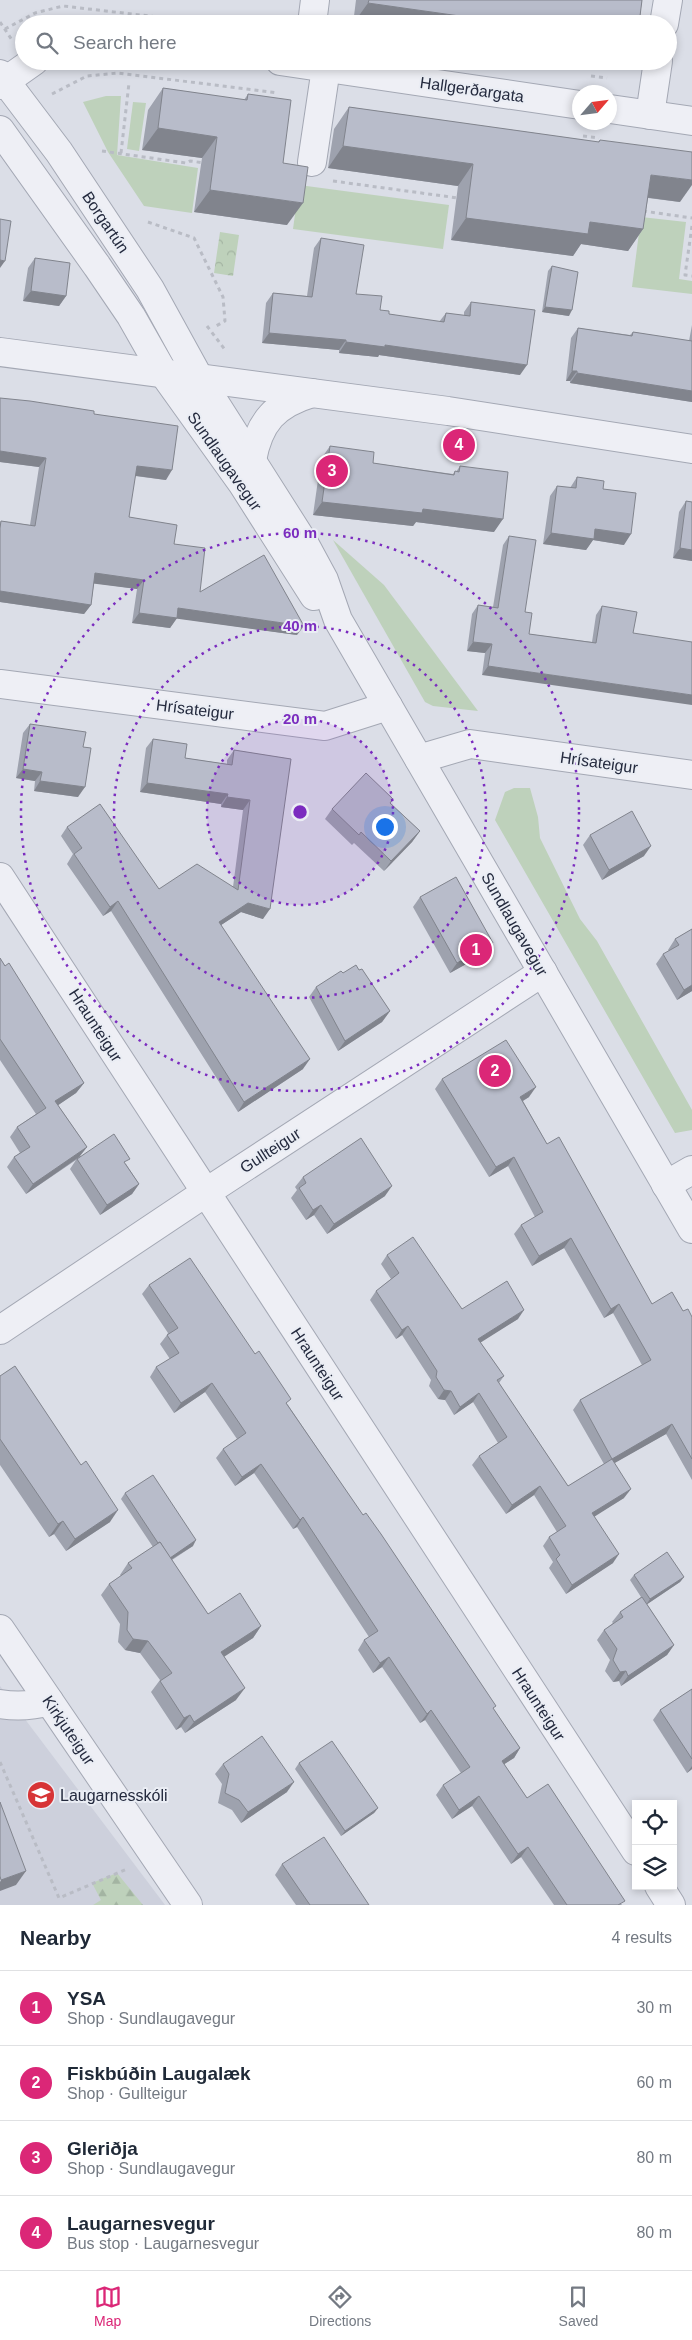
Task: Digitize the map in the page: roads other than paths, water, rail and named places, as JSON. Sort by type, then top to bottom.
[{"type":"street","points":[[313,15],[315,0]]},
{"type":"street","points":[[666,15],[668,0]]},
{"type":"street","points":[[2,80],[19,70]]},
{"type":"street","points":[[307,70],[321,99],[318,171]]},
{"type":"street","name":"Hallgerðargata","points":[[344,70],[572,104]]},
{"type":"street","points":[[650,115],[657,70]]},
{"type":"street","name":"Borgartún","points":[[2,80],[59,152],[150,289],[199,378]]},
{"type":"street","points":[[617,110],[692,121]]},
{"type":"street","name":"Borgartún","points":[[0,130],[131,316],[164,374]]},
{"type":"street","points":[[0,352],[448,411],[692,449]]},
{"type":"street","name":"Sundlaugavegur","points":[[164,374],[242,483],[315,596],[338,620]]},
{"type":"street","name":"Sundlaugavegur","points":[[199,378],[308,551],[324,580],[338,620],[692,1229]]},
{"type":"street","points":[[252,460],[260,431],[276,410],[300,397],[312,393]]},
{"type":"street","name":"Hrísateigur","points":[[0,684],[325,726],[388,706]]},
{"type":"street","name":"Hrísateigur","points":[[419,759],[470,744],[692,775]]},
{"type":"street","name":"Hraunteigur","points":[[0,878],[632,1845]]},
{"type":"street","name":"Gullteigur","points":[[0,1330],[205,1192],[543,972]]},
{"type":"street","points":[[666,1185],[692,1170]]},
{"type":"street","name":"Kirkjuteigur","points":[[0,1629],[188,1905]]},
{"type":"street","points":[[0,1704],[15,1707],[32,1706],[49,1701]]},
{"type":"street","points":[[662,1890],[671,1905]]},
{"type":"place","name":"Laugarnesvegur","points":[[459,445]]},
{"type":"place","name":"Gleriðja","points":[[332,471]]},
{"type":"place","name":"YSA","points":[[476,950]]},
{"type":"place","name":"Fiskbúðin Laugalæk","points":[[495,1071]]},
{"type":"place","name":"Laugarnesskóli","points":[[41,1795]]}]
